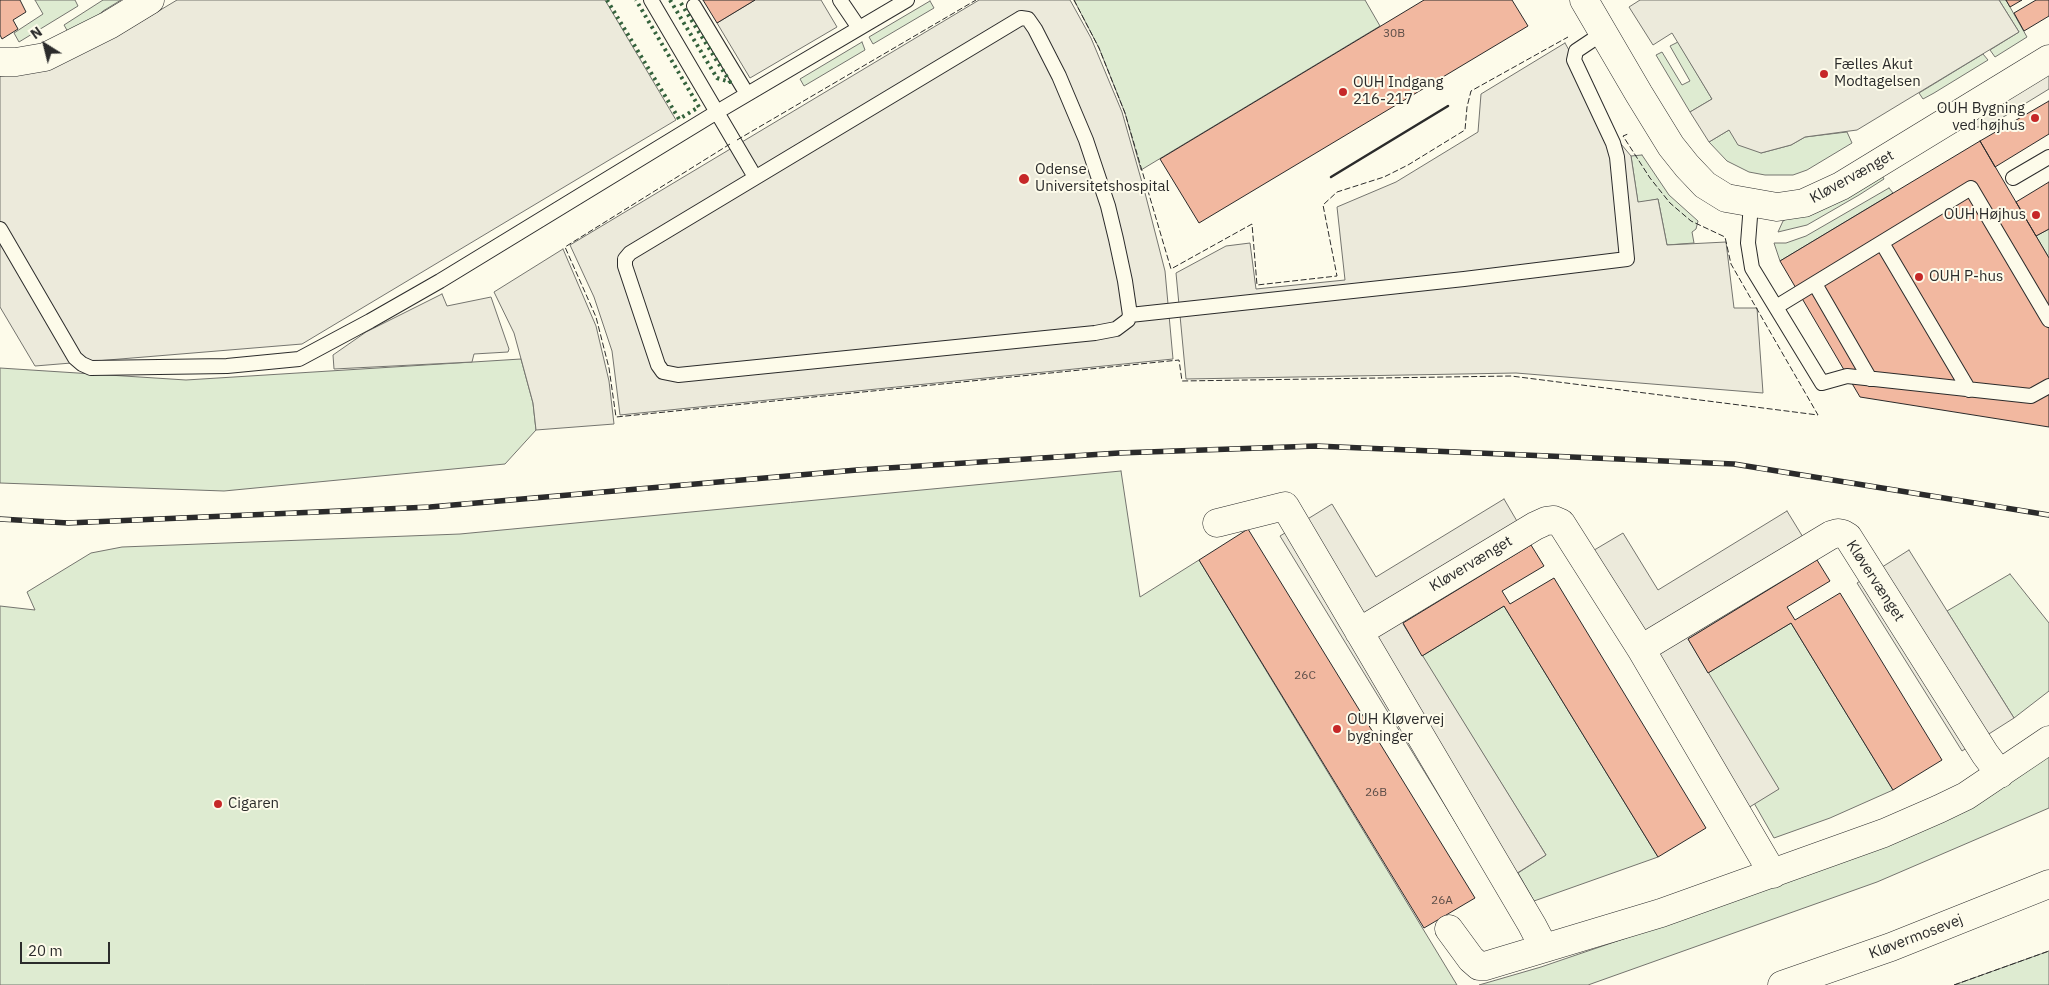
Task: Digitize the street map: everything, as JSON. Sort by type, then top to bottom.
[{"type":"street","points":[[0,62],[16,62],[45,57],[109,25],[150,0]]},
{"type":"street","name":"Kløvervænget","points":[[1584,0],[1662,132],[1687,166],[1705,185],[1726,198],[1751,204],[1777,207],[1804,203],[1841,186],[2049,59]]},
{"type":"street","points":[[1217,523],[1285,506],[1527,916],[1544,948]]},
{"type":"street","name":"Kløvervænget","points":[[1359,632],[1535,526],[1554,520],[1561,523],[1641,649],[1773,874]]},
{"type":"street","name":"Kløvervænget","points":[[1641,649],[1831,535],[1843,534],[1848,537],[1985,754],[2000,774]]},
{"type":"street","points":[[1449,929],[1470,959],[1479,966],[1485,966],[1661,913],[1773,874],[1939,809],[1966,796],[2049,740]]},
{"type":"street","name":"Kløvermosevej","points":[[1782,985],[1892,947],[2049,884]]},
{"type":"lane","points":[[651,0],[755,177]]},
{"type":"lane","points":[[840,0],[859,28]]},
{"type":"lane","points":[[0,229],[75,358],[91,368],[227,366],[299,359],[370,321],[716,112],[907,0]]},
{"type":"lane","points":[[694,6],[747,94]]},
{"type":"lane","points":[[1021,18],[1028,19],[1035,29],[1060,76],[1086,140],[1108,206],[1130,315],[1128,320],[1116,328],[1095,333],[678,375],[663,372],[658,365],[625,258],[640,246],[1021,18]]},
{"type":"lane","points":[[1130,315],[1464,280],[1627,259],[1617,157],[1613,143],[1574,60],[1576,51],[1603,33]]},
{"type":"lane","points":[[2013,178],[2049,157]]},
{"type":"lane","points":[[1776,308],[1971,188],[2049,320]]},
{"type":"lane","points":[[1751,204],[1748,243],[1752,268],[1822,383],[1848,376],[2031,396],[2049,386]]},
{"type":"lane","points":[[1882,243],[1969,390]]},
{"type":"lane","points":[[1815,284],[1870,379]]},
{"type":"green space","points":[[35,0],[75,0],[78,6],[19,42],[14,33],[43,14]]},
{"type":"green space","points":[[103,0],[121,0],[103,11],[91,22],[68,32],[64,25]]},
{"type":"green space","points":[[1074,0],[1365,0],[1380,26],[1141,170],[1125,113],[1099,48]]},
{"type":"green space","points":[[1999,0],[2006,0],[2027,37],[1995,57],[1990,50],[2019,32]]},
{"type":"green space","points":[[930,1],[934,8],[873,44],[869,37]]},
{"type":"green space","points":[[862,42],[865,50],[804,86],[800,79]]},
{"type":"green space","points":[[1678,42],[1712,99],[1690,112],[1656,55],[1662,52],[1682,85],[1690,81],[1670,46]]},
{"type":"green space","points":[[1983,54],[1988,60],[1923,99],[1919,93]]},
{"type":"green space","points":[[1729,130],[1761,153],[1791,145],[1805,137],[1847,132],[1852,143],[1807,170],[1793,175],[1765,175],[1749,172],[1727,161],[1709,142]]},
{"type":"green space","points":[[1642,155],[1669,195],[1698,221],[1696,229],[1692,232],[1694,243],[1667,245],[1658,199],[1638,203],[1631,156]]},
{"type":"green space","points":[[1879,170],[1884,179],[1859,195],[1807,225],[1778,232],[1783,221],[1789,217]]},
{"type":"green space","points":[[1889,188],[1893,193],[1780,261],[1774,243],[1786,243],[1806,236]]},
{"type":"green space","points":[[2049,229],[2049,258],[2036,236]]},
{"type":"green space","points":[[521,359],[533,403],[536,430],[505,464],[224,491],[0,483],[0,368],[186,380]]},
{"type":"green space","points":[[1121,471],[1140,597],[1199,560],[1457,985],[0,985],[0,606],[35,610],[27,592],[91,553],[122,547],[460,534]]},
{"type":"green space","points":[[2010,574],[2049,623],[2049,691],[2014,718],[1947,611]]},
{"type":"green space","points":[[1504,606],[1658,857],[1534,901],[1518,873],[1546,855],[1422,656]]},
{"type":"green space","points":[[1791,623],[1893,790],[1830,818],[1774,838],[1754,803],[1778,789],[1708,673]]},
{"type":"green space","points":[[2049,752],[2049,808],[1877,882],[1588,985],[1479,985],[1541,967],[1670,923]]},
{"type":"green space","points":[[2049,951],[2049,985],[1954,985]]},
{"type":"shaded area","points":[[177,0],[605,0],[676,120],[302,344],[35,366],[0,307],[0,76],[22,74],[142,21]]},
{"type":"shaded area","points":[[755,0],[821,0],[837,27],[750,78],[717,23]]},
{"type":"shaded area","points":[[979,0],[1070,0],[1091,38],[1122,112],[1165,271],[1173,359],[620,415],[612,351],[594,297],[570,245]]},
{"type":"shaded area","name":"Fælles Akut Modtagelsen","points":[[1640,0],[1999,0],[2019,32],[1857,130],[1805,137],[1791,145],[1761,153],[1738,145],[1729,130],[1709,142],[1690,112],[1712,99],[1672,33],[1653,45],[1629,7]]},
{"type":"shaded area","points":[[1565,43],[1621,144],[1631,156],[1638,202],[1658,199],[1667,245],[1726,242],[1734,308],[1757,308],[1763,393],[1516,373],[1186,379],[1176,273],[1226,246],[1250,243],[1256,289],[1345,280],[1337,207],[1396,182],[1478,132],[1481,94]]},
{"type":"shaded area","points":[[2049,67],[2049,89],[1987,127],[1951,127]]},
{"type":"shaded area","points":[[563,249],[596,326],[609,381],[614,424],[536,430],[533,403],[514,333],[494,292]]},
{"type":"shaded area","points":[[442,294],[447,306],[491,297],[509,349],[508,352],[474,354],[472,362],[334,369],[333,355],[366,332]]},
{"type":"shaded area","points":[[1504,499],[1531,545],[1403,624],[1546,855],[1495,887],[1280,536],[1332,504],[1376,577]]},
{"type":"shaded area","points":[[1787,511],[1817,560],[1688,639],[1779,789],[1730,819],[1574,562],[1623,533],[1658,590]]},
{"type":"shaded area","points":[[1909,550],[2014,718],[1962,751],[1857,583]]},
{"type":"building","points":[[0,0],[20,0],[26,12],[13,20],[18,29],[2,39],[0,35]]},
{"type":"building","points":[[703,0],[755,0],[717,23]]},
{"type":"building","name":"OUH Indgang 216-217","points":[[1424,0],[1512,0],[1528,26],[1199,223],[1160,159]]},
{"type":"building","points":[[2006,0],[2022,0],[2010,7]]},
{"type":"building","points":[[2036,0],[2049,0],[2049,16],[2024,31],[2014,13]]},
{"type":"building","name":"OUH Bygning ved højhus","points":[[2049,101],[2049,134],[1995,167],[1980,141]]},
{"type":"building","name":"OUH P-hus","points":[[1980,141],[2049,258],[2049,427],[1860,397],[1780,261]]},
{"type":"building","name":"OUH Højhus","points":[[2049,182],[2049,229],[2036,236],[2016,202]]},
{"type":"building","name":"OUH Kløvervej bygninger","points":[[1248,529],[1475,898],[1424,928],[1199,560]]},
{"type":"building","points":[[1531,545],[1544,566],[1502,591],[1510,604],[1554,578],[1706,828],[1658,857],[1504,606],[1422,656],[1403,623]]},
{"type":"building","points":[[1817,560],[1830,581],[1787,607],[1795,620],[1840,593],[1942,760],[1893,790],[1791,623],[1708,673],[1688,639]]},
{"type":"railway","points":[[0,519],[68,523],[430,507],[857,470],[1119,453],[1316,446],[1734,464],[2049,515]]},
{"type":"hedge","points":[[607,0],[679,119],[699,107],[636,0]]},
{"type":"hedge","points":[[670,0],[717,78],[730,82],[679,0]]},
{"type":"fence","points":[[737,140],[976,0]]},
{"type":"fence","points":[[1074,0],[1099,48],[1125,113],[1171,269],[1252,224],[1257,285],[1337,276],[1323,205],[1337,192],[1384,177],[1408,165],[1465,130],[1467,107],[1471,91],[1568,37]]},
{"type":"fence","points":[[730,144],[565,247],[596,317],[609,368],[616,417],[1179,360],[1182,381],[1511,376],[1818,415],[1731,264],[1725,237],[1691,221],[1670,203],[1650,178],[1623,136],[1628,134]]},
{"type":"fence","points":[[1954,985],[2049,951]]},
{"type":"wall","points":[[1331,177],[1448,106]]},
{"type":"place","name":"Fælles Akut Modtagelsen","points":[[1824,74]]},
{"type":"place","name":"OUH Indgang 216-217","points":[[1343,92]]},
{"type":"place","name":"OUH Bygning ved højhus","points":[[2035,118]]},
{"type":"place","name":"Odense Universitetshospital","points":[[1024,179]]},
{"type":"place","name":"OUH Højhus","points":[[2036,215]]},
{"type":"place","name":"OUH P-hus","points":[[1919,277]]},
{"type":"place","name":"OUH Kløvervej bygninger","points":[[1337,729]]},
{"type":"place","name":"Cigaren","points":[[218,804]]}]
